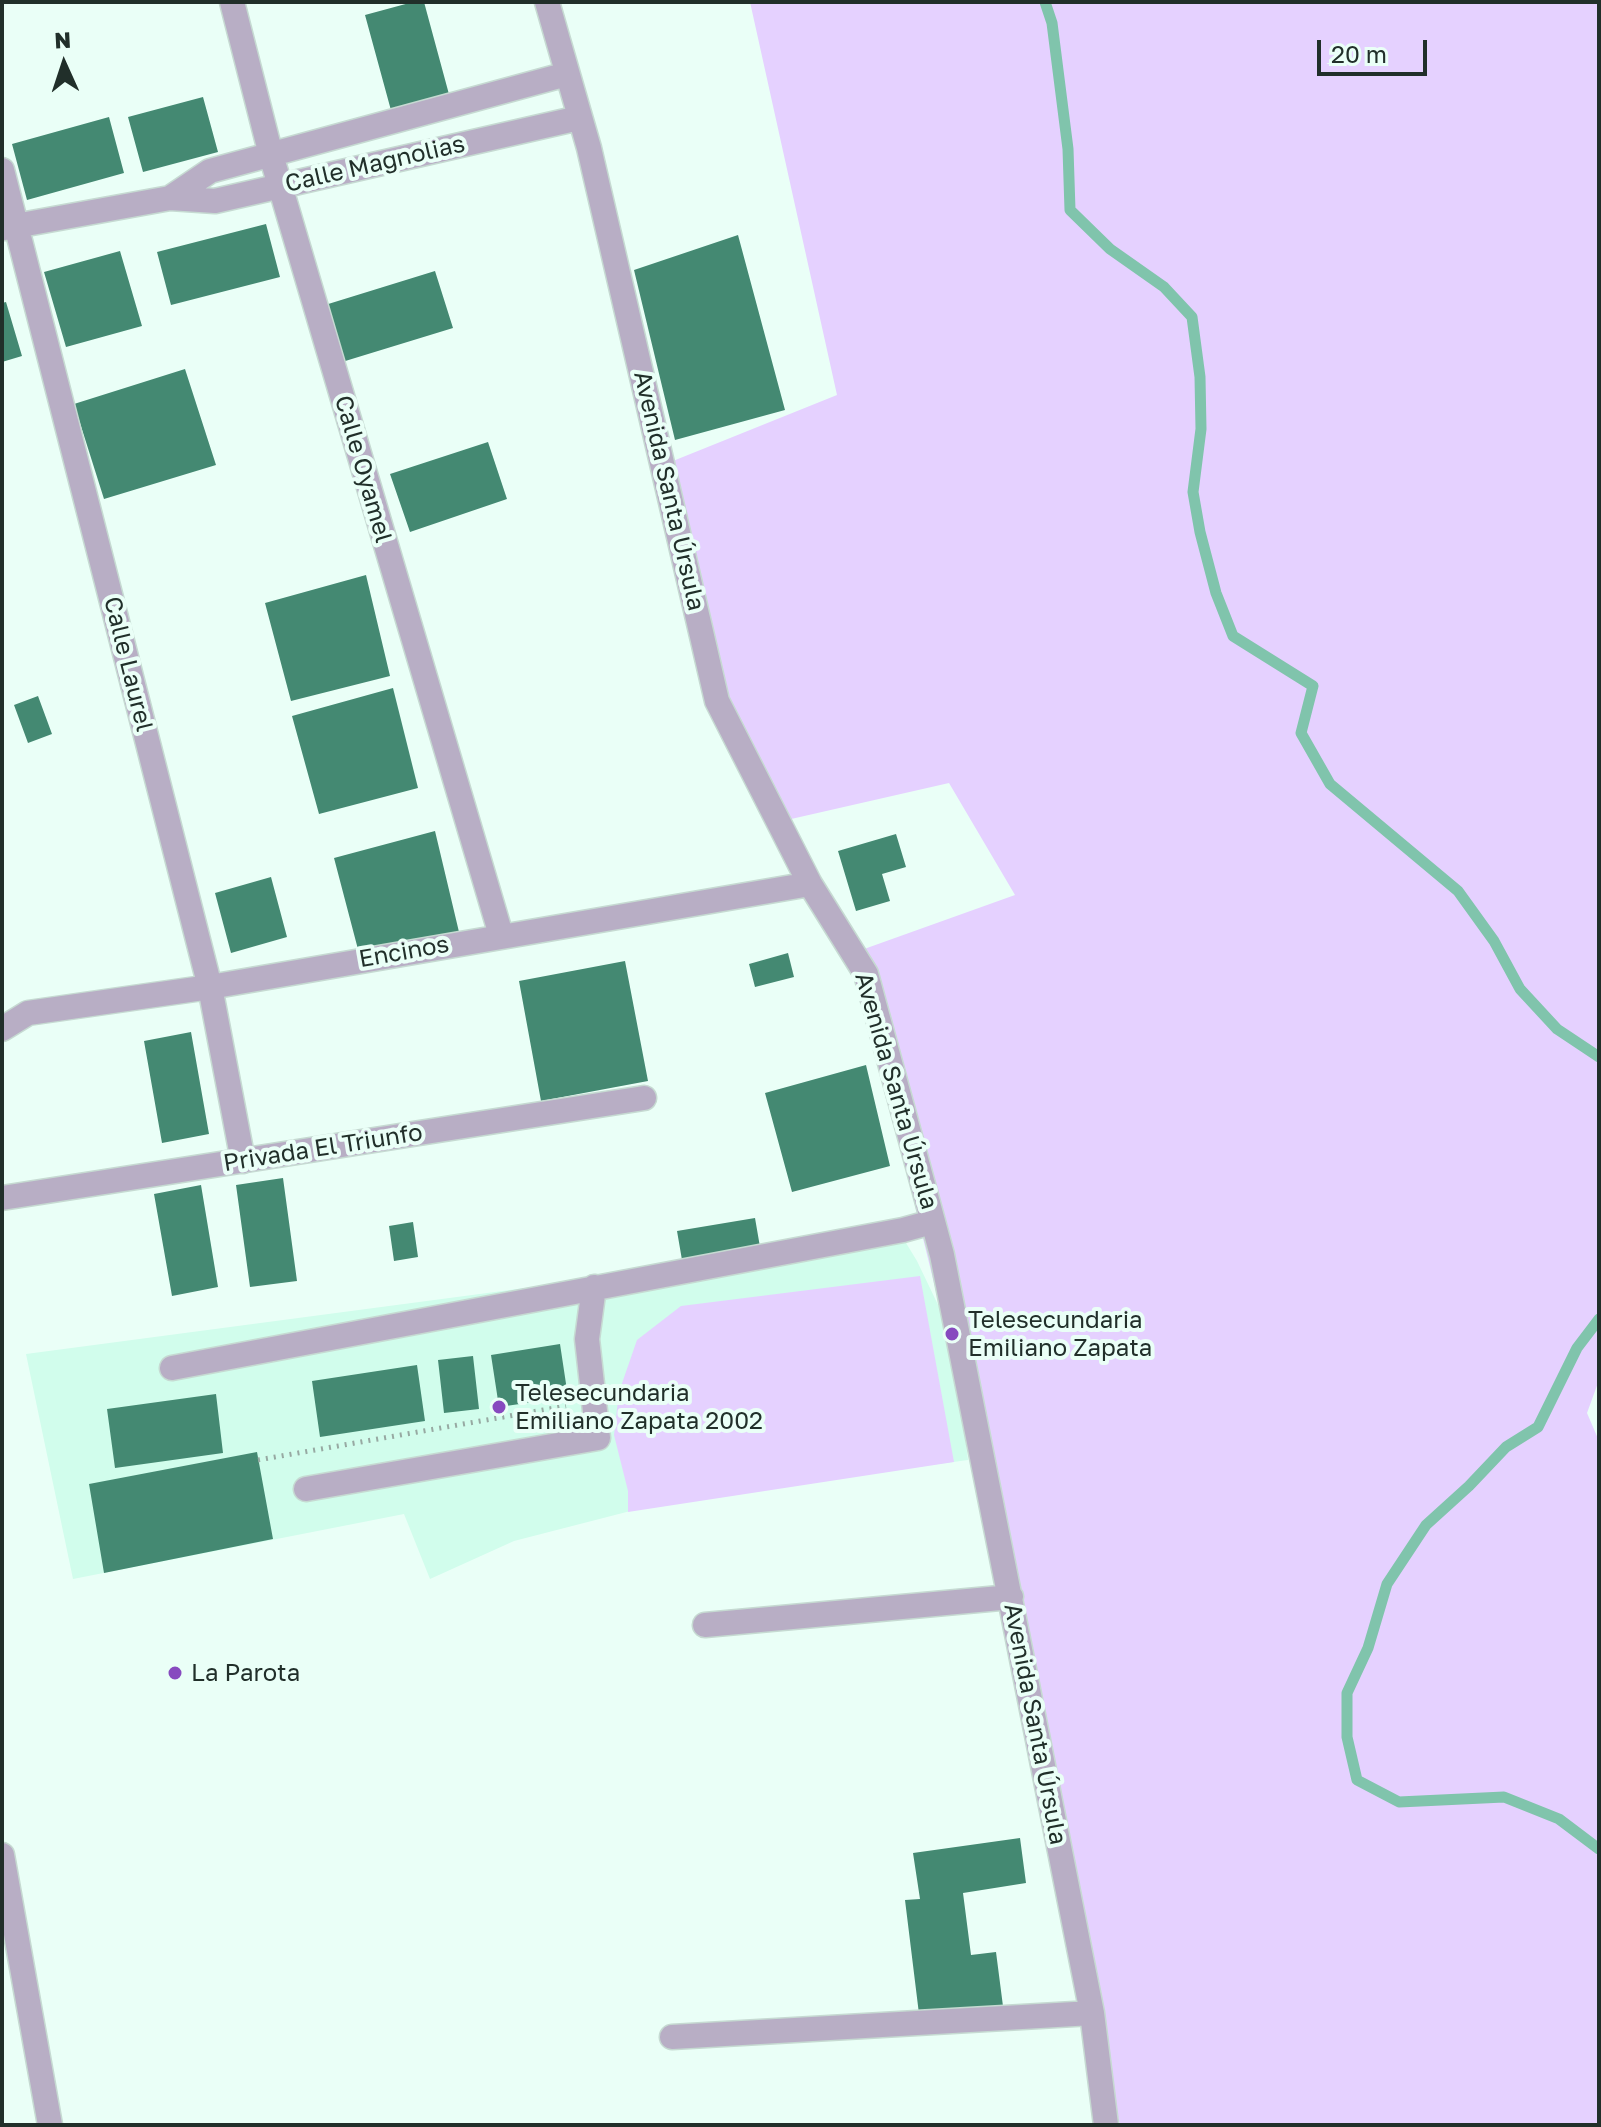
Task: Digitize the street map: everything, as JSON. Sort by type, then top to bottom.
[{"type":"street","name":"Calle Oyamel","points":[[232,2],[271,155],[501,935]]},
{"type":"street","name":"Avenida Santa Úrsula","points":[[547,2],[589,148],[717,701],[810,884],[866,974],[942,1255],[1092,2013],[1106,2125]]},
{"type":"street","name":"Calle Magnolias","points":[[170,198],[210,171],[567,74]]},
{"type":"street","name":"Calle Magnolias","points":[[10,227],[170,198],[215,201],[579,118]]},
{"type":"street","name":"Calle Laurel","points":[[2,170],[10,227],[210,987],[243,1161]]},
{"type":"street","name":"Encinos","points":[[2,1029],[28,1013],[210,987],[810,884]]},
{"type":"street","name":"Privada El Triunfo","points":[[2,1198],[644,1098]]},
{"type":"street","points":[[172,1368],[932,1222]]},
{"type":"street","points":[[306,1489],[598,1438],[587,1339],[594,1287]]},
{"type":"street","points":[[705,1625],[1011,1597]]},
{"type":"street","points":[[2,1855],[50,2125]]},
{"type":"street","points":[[672,2037],[1092,2013]]},
{"type":"path","points":[[258,1460],[567,1406]]},
{"type":"shaded area","points":[[750,2],[1599,2],[1599,1380],[1587,1413],[1599,1441],[1599,2125],[1120,2125],[1092,2013],[1011,1597],[853,953],[1015,895],[949,783],[778,822],[717,701],[663,465],[837,395]]},
{"type":"shaded area","name":"Telesecundaria Emiliano Zapata 2002","points":[[903,1238],[952,1334],[968,1460],[677,1499],[514,1541],[430,1579],[404,1514],[73,1579],[26,1354]]},
{"type":"shaded area","points":[[920,1276],[954,1462],[628,1512],[628,1491],[614,1435],[619,1392],[637,1340],[681,1306]]},
{"type":"building","points":[[424,2],[450,98],[392,114],[365,15]]},
{"type":"building","points":[[203,97],[218,152],[143,172],[128,117]]},
{"type":"building","points":[[109,117],[124,173],[27,200],[12,144]]},
{"type":"building","points":[[266,224],[280,277],[171,305],[157,252]]},
{"type":"building","points":[[738,235],[785,410],[675,440],[634,270]]},
{"type":"building","points":[[120,251],[142,326],[66,347],[44,272]]},
{"type":"building","points":[[435,271],[453,328],[342,362],[325,305]]},
{"type":"building","points":[[6,302],[22,356],[2,362],[2,303]]},
{"type":"building","points":[[185,369],[216,465],[104,499],[74,404]]},
{"type":"building","points":[[488,442],[507,499],[410,532],[390,474]]},
{"type":"building","points":[[366,575],[390,676],[291,701],[265,603]]},
{"type":"building","points":[[393,688],[418,788],[319,814],[292,716]]},
{"type":"building","points":[[38,696],[52,734],[28,743],[14,705]]},
{"type":"building","points":[[435,831],[459,932],[360,957],[334,858]]},
{"type":"building","points":[[896,834],[906,867],[882,874],[890,901],[856,911],[838,851]]},
{"type":"building","points":[[271,877],[287,937],[231,953],[215,893]]},
{"type":"building","points":[[788,953],[794,977],[755,987],[749,964]]},
{"type":"building","points":[[625,961],[648,1081],[541,1101],[519,981]]},
{"type":"building","points":[[191,1032],[209,1134],[162,1143],[144,1041]]},
{"type":"building","points":[[866,1065],[890,1166],[792,1192],[765,1093]]},
{"type":"building","points":[[283,1178],[297,1281],[250,1287],[236,1185]]},
{"type":"building","points":[[201,1185],[218,1287],[172,1296],[154,1194]]},
{"type":"building","points":[[755,1218],[760,1247],[682,1260],[677,1231]]},
{"type":"building","points":[[413,1222],[418,1257],[394,1261],[389,1226]]},
{"type":"building","points":[[560,1344],[568,1397],[499,1407],[491,1355]]},
{"type":"building","points":[[473,1356],[479,1409],[444,1413],[438,1360]]},
{"type":"building","points":[[417,1365],[425,1421],[320,1437],[312,1381]]},
{"type":"building","points":[[216,1394],[223,1453],[115,1468],[107,1409]]},
{"type":"building","points":[[257,1452],[273,1539],[104,1573],[89,1484]]},
{"type":"building","points":[[1020,1838],[1026,1883],[963,1893],[971,1955],[996,1952],[1004,2014],[919,2014],[905,1900],[920,1899],[913,1853]]},
{"type":"waterway","points":[[1045,2],[1052,23],[1068,149],[1070,210],[1110,249],[1164,287],[1192,317],[1200,377],[1201,429],[1193,492],[1216,593],[1233,636],[1313,686],[1301,733],[1330,784],[1458,891],[1494,941],[1520,989],[1557,1029],[1599,1057]]},
{"type":"waterway","points":[[1599,1319],[1577,1348],[1538,1427],[1506,1447],[1426,1525],[1387,1584],[1368,1648],[1347,1693],[1347,1737],[1357,1780],[1399,1802],[1504,1797],[1559,1819],[1599,1849]]},
{"type":"place","name":"Telesecundaria Emiliano Zapata","points":[[952,1334]]},
{"type":"place","name":"Telesecundaria Emiliano Zapata 2002","points":[[499,1407]]},
{"type":"place","name":"La Parota","points":[[175,1673]]}]
